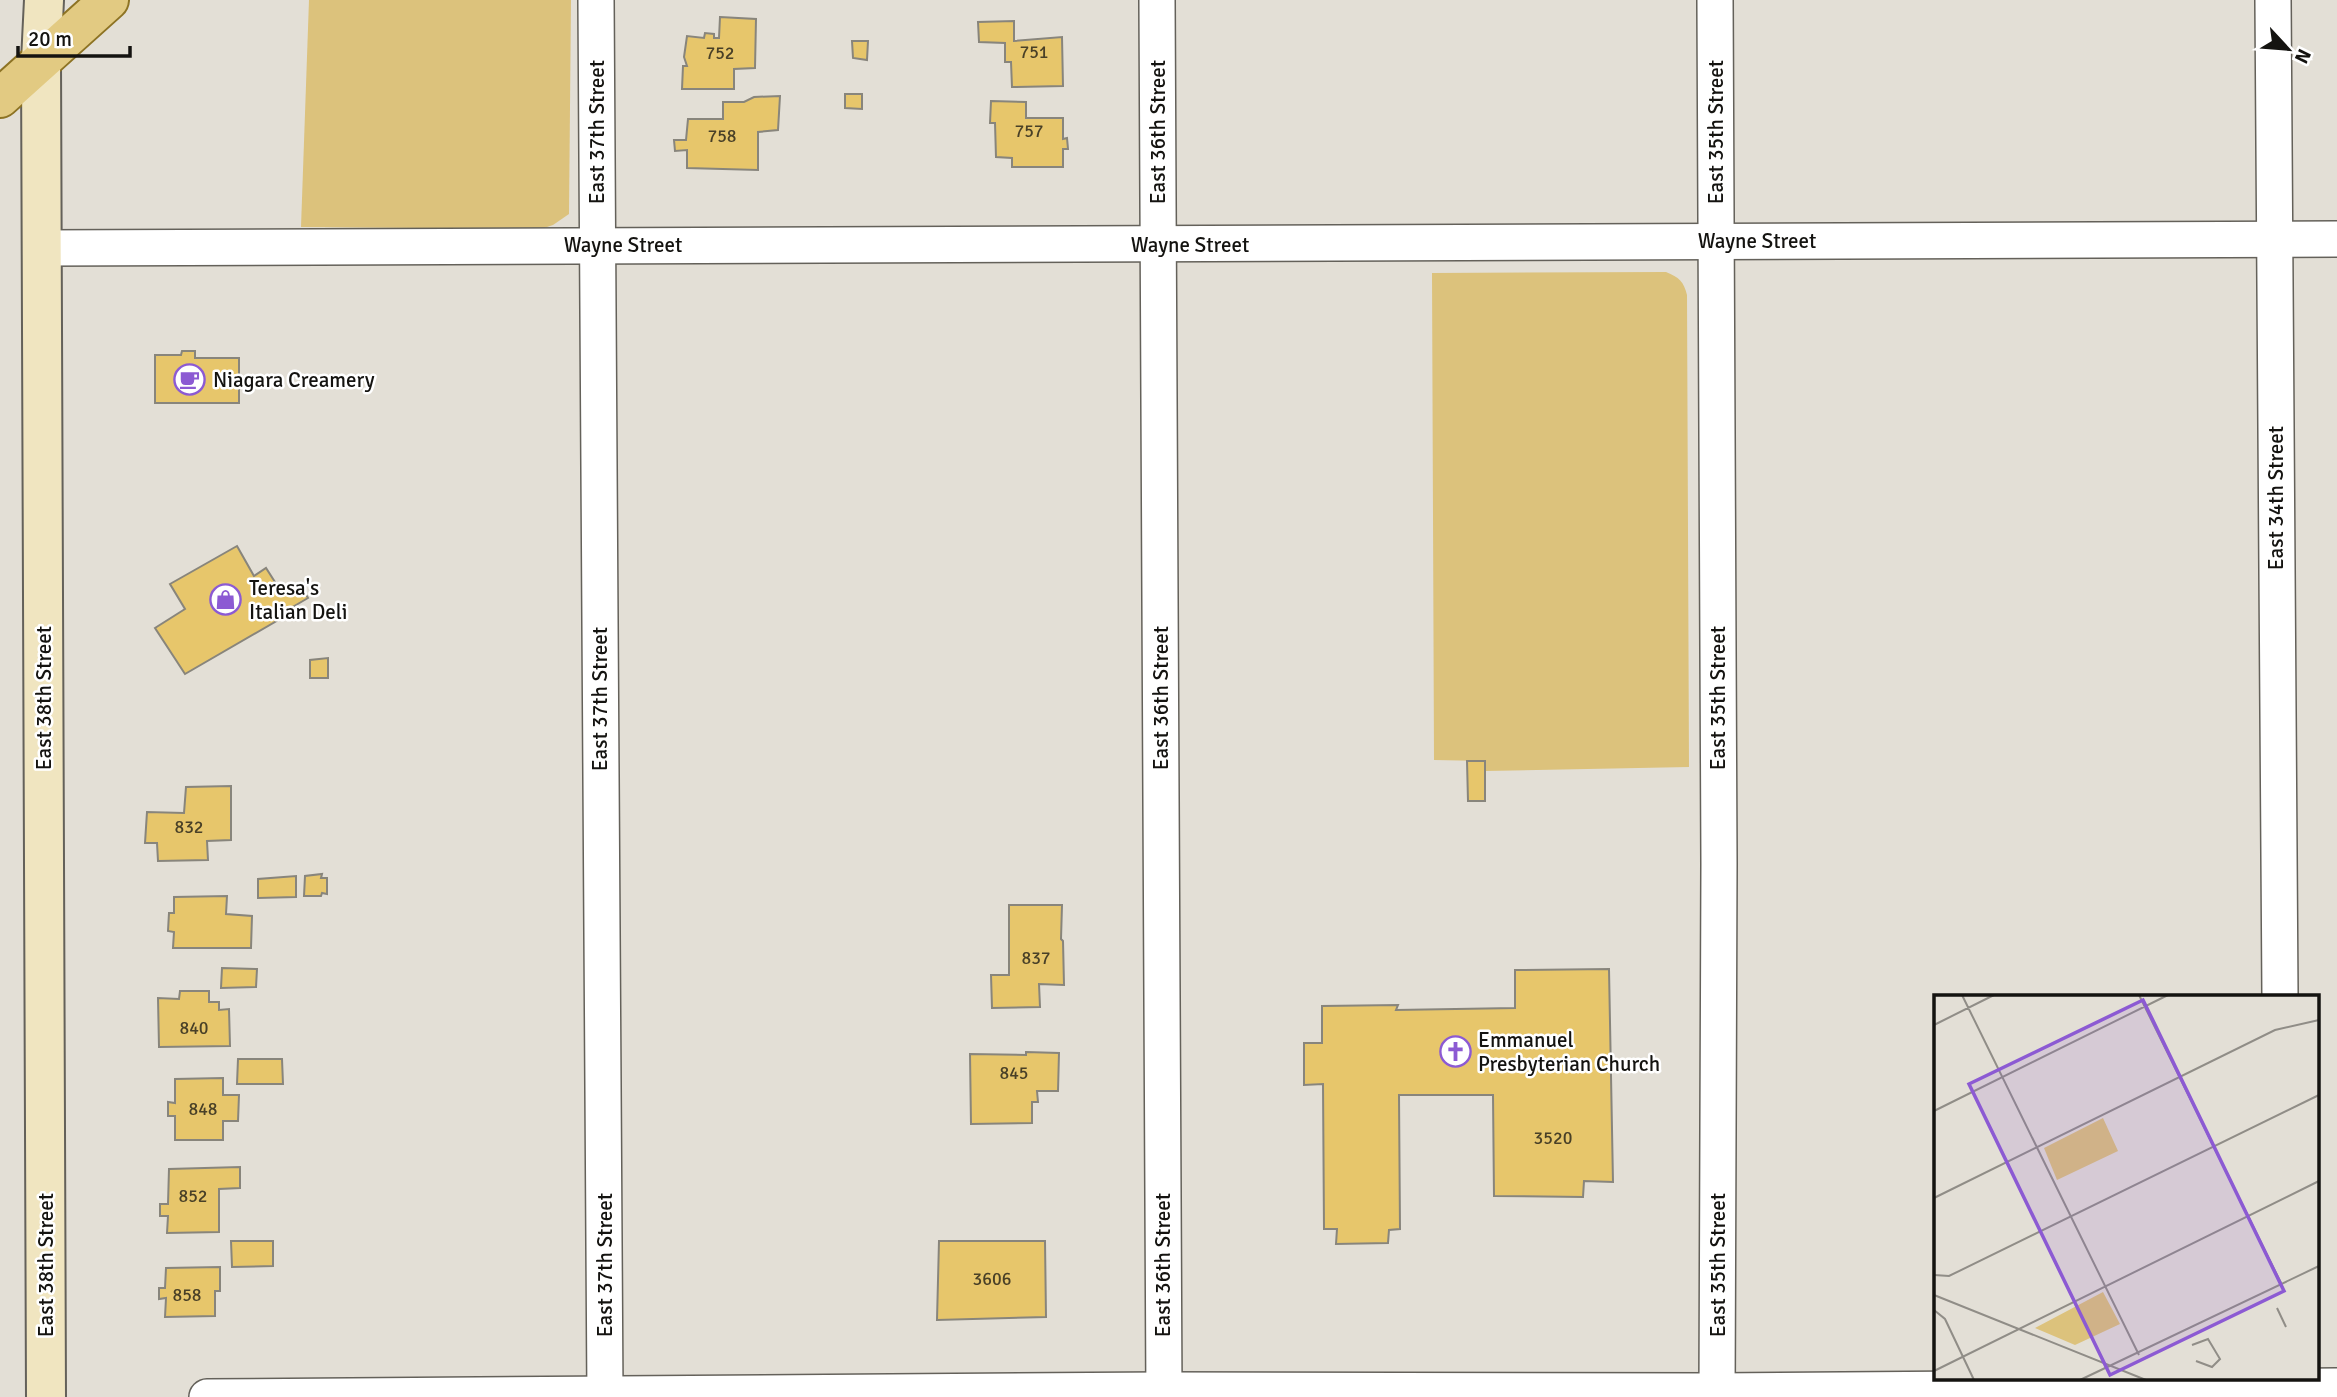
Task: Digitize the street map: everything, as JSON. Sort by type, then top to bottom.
[{"type":"main road","name":"East 38th Street","points":[[44,0],[41,61],[46,1397]]},
{"type":"main road","points":[[0,98],[109,0]]},
{"type":"street","name":"East 37th Street","points":[[596,0],[605,1396]]},
{"type":"street","name":"East 36th Street","points":[[1157,0],[1164,1394]]},
{"type":"street","name":"East 35th Street","points":[[1715,0],[1719,850],[1717,1394]]},
{"type":"street","name":"East 34th Street","points":[[2273,0],[2280,995]]},
{"type":"street","name":"Wayne Street","points":[[42,248],[2337,239]]},
{"type":"street","points":[[207,1397],[1717,1394],[2337,1386]]},
{"type":"shaded area","points":[[309,0],[571,0],[569,214],[553,225],[541,229],[301,227]]},
{"type":"shaded area","points":[[1666,272],[1680,281],[1687,295],[1689,767],[1485,771],[1485,761],[1434,760],[1432,273]]},
{"type":"building","points":[[720,17],[756,19],[755,68],[734,69],[734,89],[682,89],[683,66],[687,66],[684,57],[687,36],[704,38],[705,33],[719,38]]},
{"type":"building","points":[[1014,21],[1014,41],[1062,37],[1063,86],[1012,87],[1011,62],[1005,62],[1005,43],[979,42],[978,22]]},
{"type":"building","points":[[852,41],[868,41],[867,60],[853,58]]},
{"type":"building","points":[[845,94],[862,94],[862,109],[845,108]]},
{"type":"building","points":[[780,96],[778,130],[758,132],[758,170],[687,168],[687,150],[675,151],[674,140],[686,140],[688,119],[723,119],[723,102],[744,102],[754,97]]},
{"type":"building","points":[[991,101],[1026,102],[1026,118],[1063,118],[1063,139],[1067,138],[1068,149],[1063,149],[1063,167],[1012,167],[1012,158],[996,157],[995,123],[990,123]]},
{"type":"building","points":[[182,351],[195,351],[195,358],[239,358],[239,403],[155,403],[155,355],[181,355]]},
{"type":"building","points":[[237,546],[254,576],[266,568],[282,593],[299,583],[308,598],[279,615],[280,619],[185,674],[155,628],[185,609],[170,584]]},
{"type":"building","points":[[328,658],[328,678],[310,678],[310,660]]},
{"type":"building","points":[[1467,761],[1485,761],[1485,801],[1468,801]]},
{"type":"building","points":[[231,786],[231,840],[207,841],[208,860],[158,861],[157,843],[145,843],[147,812],[184,813],[186,787]]},
{"type":"building","points":[[322,874],[321,878],[327,878],[327,894],[304,896],[305,876]]},
{"type":"building","points":[[296,876],[296,897],[258,898],[258,879]]},
{"type":"building","points":[[227,896],[226,914],[252,916],[251,948],[173,948],[174,932],[168,931],[169,913],[174,913],[174,897]]},
{"type":"building","points":[[1009,905],[1062,905],[1064,985],[1039,984],[1040,1007],[992,1008],[991,975],[1009,975]]},
{"type":"building","points":[[222,968],[257,969],[256,987],[221,988]]},
{"type":"building","points":[[1609,969],[1613,1182],[1584,1181],[1583,1197],[1494,1196],[1493,1095],[1399,1095],[1400,1229],[1389,1230],[1388,1243],[1336,1244],[1337,1229],[1324,1229],[1323,1084],[1304,1085],[1304,1043],[1322,1043],[1322,1006],[1398,1005],[1396,1010],[1515,1008],[1515,970]]},
{"type":"building","points":[[180,991],[209,991],[209,1002],[219,1002],[219,1010],[229,1009],[230,1046],[159,1047],[158,998],[179,999]]},
{"type":"building","points":[[1026,1052],[1059,1053],[1058,1091],[1037,1091],[1038,1102],[1032,1102],[1032,1123],[971,1124],[970,1054],[1026,1055]]},
{"type":"building","points":[[238,1059],[282,1059],[283,1084],[237,1084]]},
{"type":"building","points":[[223,1078],[223,1095],[239,1095],[238,1121],[223,1121],[223,1140],[175,1140],[175,1116],[168,1116],[168,1102],[175,1103],[175,1079]]},
{"type":"building","points":[[240,1167],[240,1188],[219,1189],[219,1232],[167,1233],[168,1216],[160,1216],[160,1204],[168,1204],[169,1169]]},
{"type":"building","points":[[231,1241],[273,1241],[273,1266],[232,1267]]},
{"type":"building","points":[[939,1241],[1045,1241],[1046,1317],[937,1320]]},
{"type":"building","points":[[220,1267],[220,1291],[215,1291],[215,1316],[165,1317],[166,1298],[159,1299],[159,1288],[165,1288],[166,1268]]},
{"type":"place","name":"Niagara Creamery","points":[[190,380]]},
{"type":"place","name":"Teresa's Italian Deli","points":[[226,600]]},
{"type":"place","name":"Emmanuel Presbyterian Church","points":[[1455,1052]]}]
